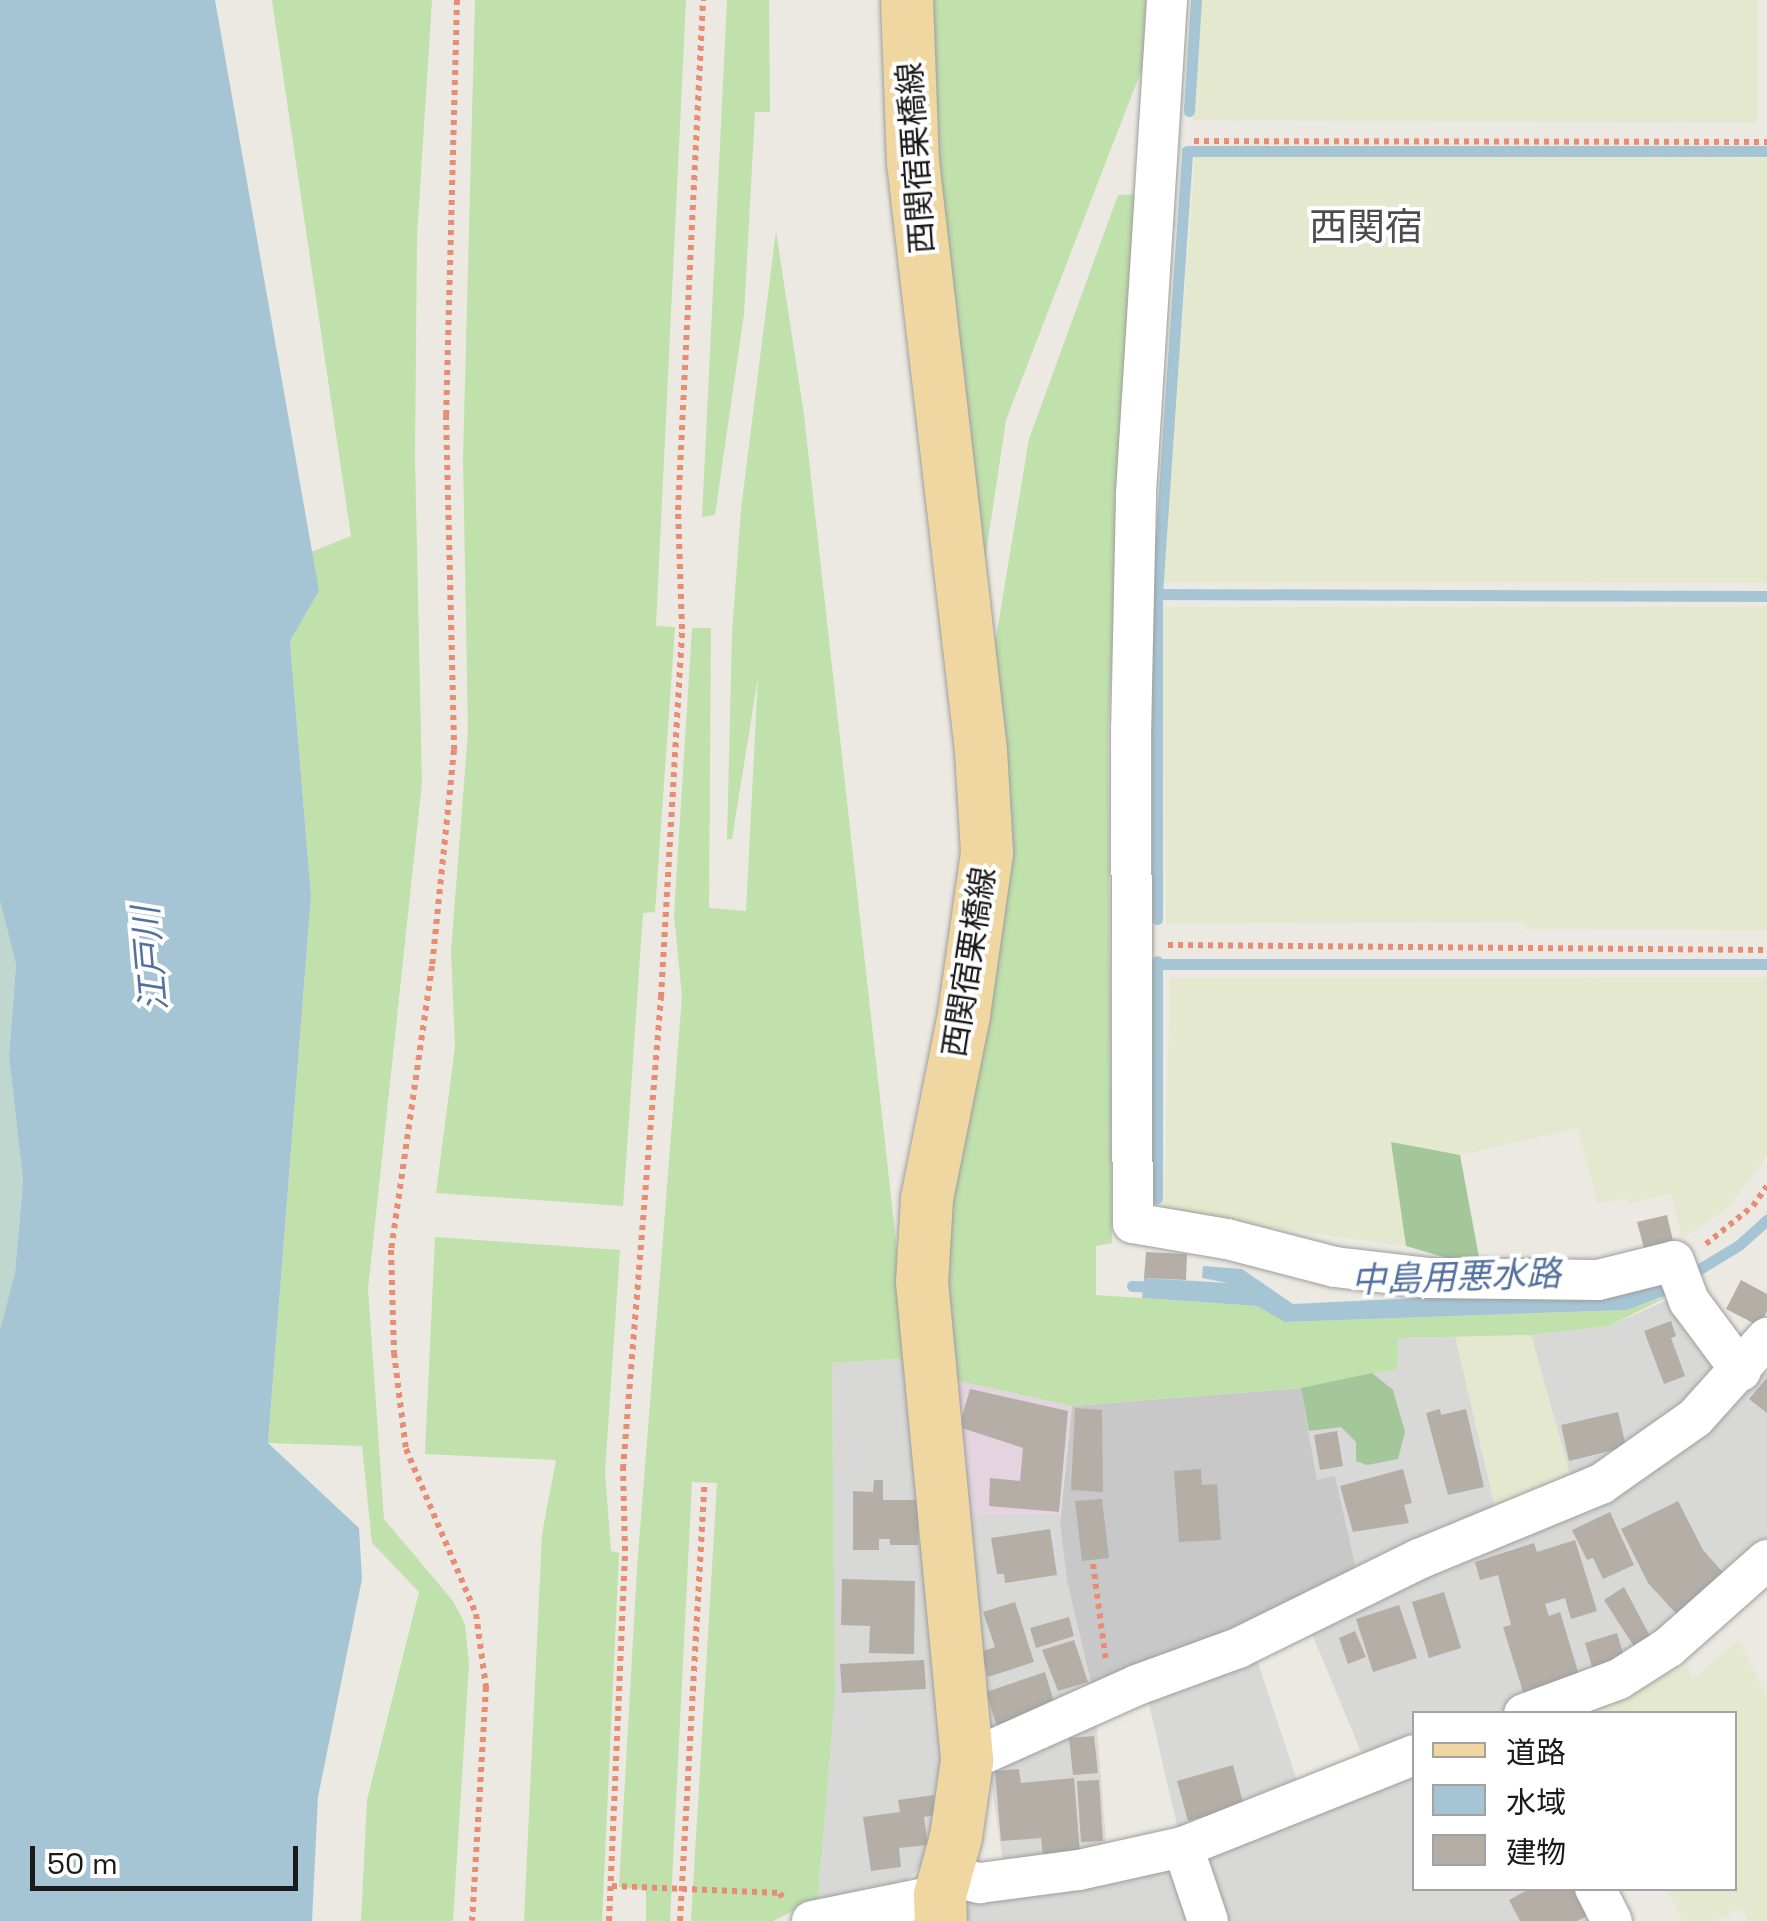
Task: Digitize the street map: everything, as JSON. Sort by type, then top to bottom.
[{"type":"main road","name":"西関宿栗橋線","points":[[908,0],[915,182],[981,751],[987,852],[974,960],[927,1200],[922,1282],[967,1761],[942,1897]]},
{"type":"street","points":[[967,1761],[1110,1697],[1238,1648],[1404,1566],[1601,1484],[1695,1418],[1759,1355],[1679,1275],[1598,1280],[1429,1278],[1335,1267],[1227,1239],[1133,1224],[1136,496],[1167,0]]},
{"type":"street","points":[[1532,1711],[1619,1679],[1669,1647],[1767,1560]]},
{"type":"street","points":[[799,1914],[942,1897],[980,1882],[1079,1870],[1183,1847],[1412,1756]]},
{"type":"street","points":[[1183,1847],[1208,1921]]},
{"type":"street","points":[[1597,1891],[1612,1921]]},
{"type":"path","points":[[457,0],[446,415],[454,750],[432,966],[390,1250],[394,1353],[406,1448],[476,1614],[486,1686],[472,1921]]},
{"type":"path","points":[[609,1921],[625,1551],[623,1469],[661,997],[682,629],[678,510],[703,0]]},
{"type":"path","points":[[1158,140],[1767,142]]},
{"type":"path","points":[[1132,945],[1767,950]]},
{"type":"path","points":[[1679,1275],[1753,1206],[1767,1186]]},
{"type":"path","points":[[680,1921],[704,1486]]},
{"type":"path","points":[[1092,1564],[1110,1697]]},
{"type":"path","points":[[612,1886],[780,1893],[799,1914]]},
{"type":"shaded area","points":[[0,901],[16,963],[9,1056],[23,1181],[15,1272],[0,1330]]},
{"type":"shaded area","points":[[1672,1298],[1719,1376],[1688,1403],[1572,1482],[1531,1335],[1609,1326]]},
{"type":"shaded area","points":[[1455,1336],[1496,1511],[1356,1569],[1335,1477],[1317,1480],[1301,1388],[1396,1369],[1398,1338]]},
{"type":"shaded area","points":[[909,1358],[949,1781],[938,1847],[907,1881],[818,1899],[835,1695],[832,1363]]},
{"type":"shaded area","points":[[1756,1373],[1767,1373],[1767,1550],[1628,1664],[1503,1711],[1412,1711],[1412,1746],[1366,1764],[1310,1629]]},
{"type":"shaded area","points":[[954,1380],[1072,1406],[1060,1515],[967,1515]]},
{"type":"shaded area","points":[[1301,1388],[1317,1480],[1335,1476],[1356,1569],[1304,1599],[1093,1691],[1067,1581],[1060,1522],[1072,1406]]},
{"type":"shaded area","points":[[967,1515],[1060,1515],[1067,1581],[1093,1691],[988,1741]]},
{"type":"shaded area","points":[[1256,1657],[1300,1790],[1180,1838],[1147,1696]]},
{"type":"shaded area","points":[[1096,1718],[1107,1851],[1004,1869],[989,1766]]},
{"type":"shaded area","points":[[1412,1763],[1412,1891],[1590,1891],[1605,1921],[961,1921],[965,1892]]},
{"type":"green space","points":[[272,0],[432,0],[417,236],[415,457],[422,783],[368,1289],[384,1519],[453,1601],[465,1624],[469,1665],[453,1921],[361,1921],[367,1800],[419,1592],[372,1543],[362,1446],[268,1443],[311,896],[290,640],[319,591],[311,552],[351,536]]},
{"type":"green space","points":[[475,0],[686,0],[656,626],[675,627],[655,912],[643,913],[623,1206],[436,1193],[455,1047],[451,951],[468,732],[463,458]]},
{"type":"green space","points":[[727,0],[769,0],[770,112],[755,112],[744,314],[715,515],[702,517]]},
{"type":"green space","points":[[930,0],[1147,0],[1145,61],[1006,420],[983,574],[940,181]]},
{"type":"green space","points":[[1201,0],[1757,0],[1757,123],[1193,120]]},
{"type":"green space","points":[[1195,157],[1767,158],[1767,583],[1162,582]]},
{"type":"green space","points":[[1138,194],[1108,731],[1112,1243],[1096,1246],[1096,1295],[1257,1306],[1286,1322],[1626,1310],[1671,1295],[1609,1326],[1531,1335],[1398,1338],[1397,1369],[1301,1388],[1072,1406],[954,1380],[946,1290],[994,650],[1029,439],[1118,195]]},
{"type":"green space","points":[[776,231],[804,415],[909,1358],[832,1363],[835,1695],[818,1899],[773,1921],[691,1921],[717,1483],[692,1482],[670,1921],[646,1921],[646,1890],[619,1887],[637,1568],[682,996],[674,915],[692,628],[711,628],[709,908],[746,911],[758,677],[732,839],[727,839],[732,634],[741,509]]},
{"type":"green space","points":[[1162,607],[1767,607],[1767,930],[1525,929],[1525,922],[1166,924]]},
{"type":"green space","points":[[1767,977],[1767,1155],[1730,1206],[1682,1239],[1671,1193],[1628,1204],[1626,1199],[1597,1203],[1578,1128],[1460,1155],[1391,1142],[1406,1246],[1164,1213],[1170,978]]},
{"type":"green space","points":[[1391,1142],[1460,1155],[1481,1268],[1406,1246]]},
{"type":"green space","points":[[435,1237],[620,1250],[605,1472],[611,1551],[619,1553],[602,1921],[524,1921],[542,1534],[556,1460],[425,1454]]},
{"type":"green space","points":[[1531,1335],[1572,1482],[1496,1511],[1455,1336]]},
{"type":"green space","points":[[1372,1373],[1393,1390],[1405,1432],[1398,1459],[1367,1465],[1356,1461],[1356,1442],[1341,1427],[1309,1431],[1301,1388]]},
{"type":"green space","points":[[1739,1640],[1767,1697],[1767,1921],[1748,1921],[1741,1908],[1715,1921],[1683,1921],[1667,1891],[1737,1891],[1737,1711],[1560,1711],[1688,1666],[1693,1679]]},
{"type":"water","name":"江戸川","points":[[0,0],[215,0],[319,591],[290,641],[311,896],[268,1443],[359,1528],[362,1579],[318,1797],[312,1921],[0,1921],[0,1330],[15,1272],[23,1181],[9,1056],[16,964],[0,901]]},
{"type":"water","points":[[1203,1266],[1242,1269],[1293,1304],[1601,1289],[1665,1275],[1673,1293],[1627,1310],[1285,1322],[1257,1306],[1142,1298],[1144,1278],[1228,1283],[1202,1278]]},
{"type":"building","points":[[1667,1215],[1674,1245],[1645,1252],[1637,1222]]},
{"type":"building","points":[[1146,1252],[1187,1254],[1186,1280],[1144,1278]]},
{"type":"building","points":[[1741,1280],[1767,1294],[1767,1311],[1759,1326],[1726,1309]]},
{"type":"building","points":[[1671,1321],[1676,1336],[1671,1338],[1685,1376],[1664,1384],[1644,1331]]},
{"type":"building","points":[[1767,1378],[1767,1413],[1749,1399]]},
{"type":"building","points":[[970,1389],[1068,1411],[1059,1512],[989,1506],[990,1478],[1020,1481],[1023,1448],[959,1427]]},
{"type":"building","points":[[1075,1408],[1102,1410],[1103,1492],[1071,1490]]},
{"type":"building","points":[[1440,1409],[1441,1415],[1466,1409],[1484,1487],[1448,1495],[1426,1413]]},
{"type":"building","points":[[1618,1412],[1626,1447],[1569,1461],[1561,1425]]},
{"type":"building","points":[[1337,1431],[1343,1466],[1320,1470],[1314,1435]]},
{"type":"building","points":[[1201,1469],[1202,1485],[1217,1484],[1221,1540],[1179,1542],[1174,1471]]},
{"type":"building","points":[[1403,1469],[1412,1503],[1404,1505],[1409,1523],[1353,1532],[1340,1486]]},
{"type":"building","points":[[874,1480],[883,1480],[883,1500],[918,1500],[918,1545],[890,1545],[890,1539],[879,1539],[879,1550],[853,1550],[853,1491],[873,1492]]},
{"type":"building","points":[[1102,1499],[1109,1558],[1082,1561],[1075,1501]]},
{"type":"building","points":[[1678,1501],[1703,1550],[1728,1578],[1682,1620],[1648,1583],[1621,1529]]},
{"type":"building","points":[[1610,1512],[1634,1565],[1603,1579],[1593,1558],[1587,1560],[1572,1530]]},
{"type":"building","points":[[1050,1529],[1057,1575],[1005,1583],[1004,1574],[997,1574],[991,1538]]},
{"type":"building","points":[[1575,1540],[1597,1611],[1571,1619],[1565,1598],[1545,1604],[1549,1616],[1560,1612],[1580,1678],[1524,1695],[1503,1627],[1511,1625],[1498,1575],[1480,1580],[1475,1562],[1534,1543],[1537,1552]]},
{"type":"building","points":[[842,1579],[915,1581],[914,1654],[869,1653],[870,1626],[841,1625]]},
{"type":"building","points":[[1624,1587],[1651,1638],[1635,1648],[1604,1600]]},
{"type":"building","points":[[1444,1592],[1461,1648],[1429,1658],[1412,1602]]},
{"type":"building","points":[[1015,1602],[1034,1662],[988,1677],[981,1652],[995,1647],[983,1612]]},
{"type":"building","points":[[1399,1605],[1417,1658],[1373,1672],[1356,1619]]},
{"type":"building","points":[[1069,1617],[1074,1636],[1036,1648],[1030,1628]]},
{"type":"building","points":[[1355,1631],[1366,1657],[1348,1664],[1339,1638]]},
{"type":"building","points":[[1617,1633],[1625,1660],[1593,1670],[1585,1643]]},
{"type":"building","points":[[1074,1640],[1088,1682],[1058,1691],[1042,1650]]},
{"type":"building","points":[[924,1660],[926,1689],[842,1693],[840,1664]]},
{"type":"building","points":[[1045,1672],[1055,1706],[998,1730],[986,1692]]},
{"type":"building","points":[[1094,1736],[1098,1773],[1073,1775],[1069,1738]]},
{"type":"building","points":[[1233,1765],[1244,1806],[1188,1821],[1177,1781]]},
{"type":"building","points":[[1019,1769],[1021,1783],[1074,1778],[1080,1854],[1043,1857],[1041,1838],[1001,1841],[995,1771]]},
{"type":"building","points":[[1099,1780],[1103,1841],[1081,1842],[1077,1781]]},
{"type":"building","points":[[934,1795],[936,1815],[924,1817],[928,1845],[899,1848],[901,1867],[871,1871],[863,1817],[900,1812],[898,1800]]},
{"type":"building","points":[[1526,1891],[1584,1891],[1594,1912],[1577,1921],[1520,1921],[1509,1900]]},
{"type":"waterway","points":[[1189,111],[1196,0]]},
{"type":"waterway","points":[[1157,919],[1157,594],[1187,151],[1767,151]]},
{"type":"waterway","points":[[1157,594],[1767,596]]},
{"type":"waterway","points":[[1157,961],[1157,1198]]},
{"type":"waterway","points":[[1157,964],[1767,964]]},
{"type":"waterway","name":"中島用悪水路","points":[[1688,1276],[1739,1245],[1767,1220]]},
{"type":"waterway","name":"中島用悪水路","points":[[1132,1286],[1157,1287]]},
{"type":"district","name":"西関宿","points":[[1366,228]]}]
